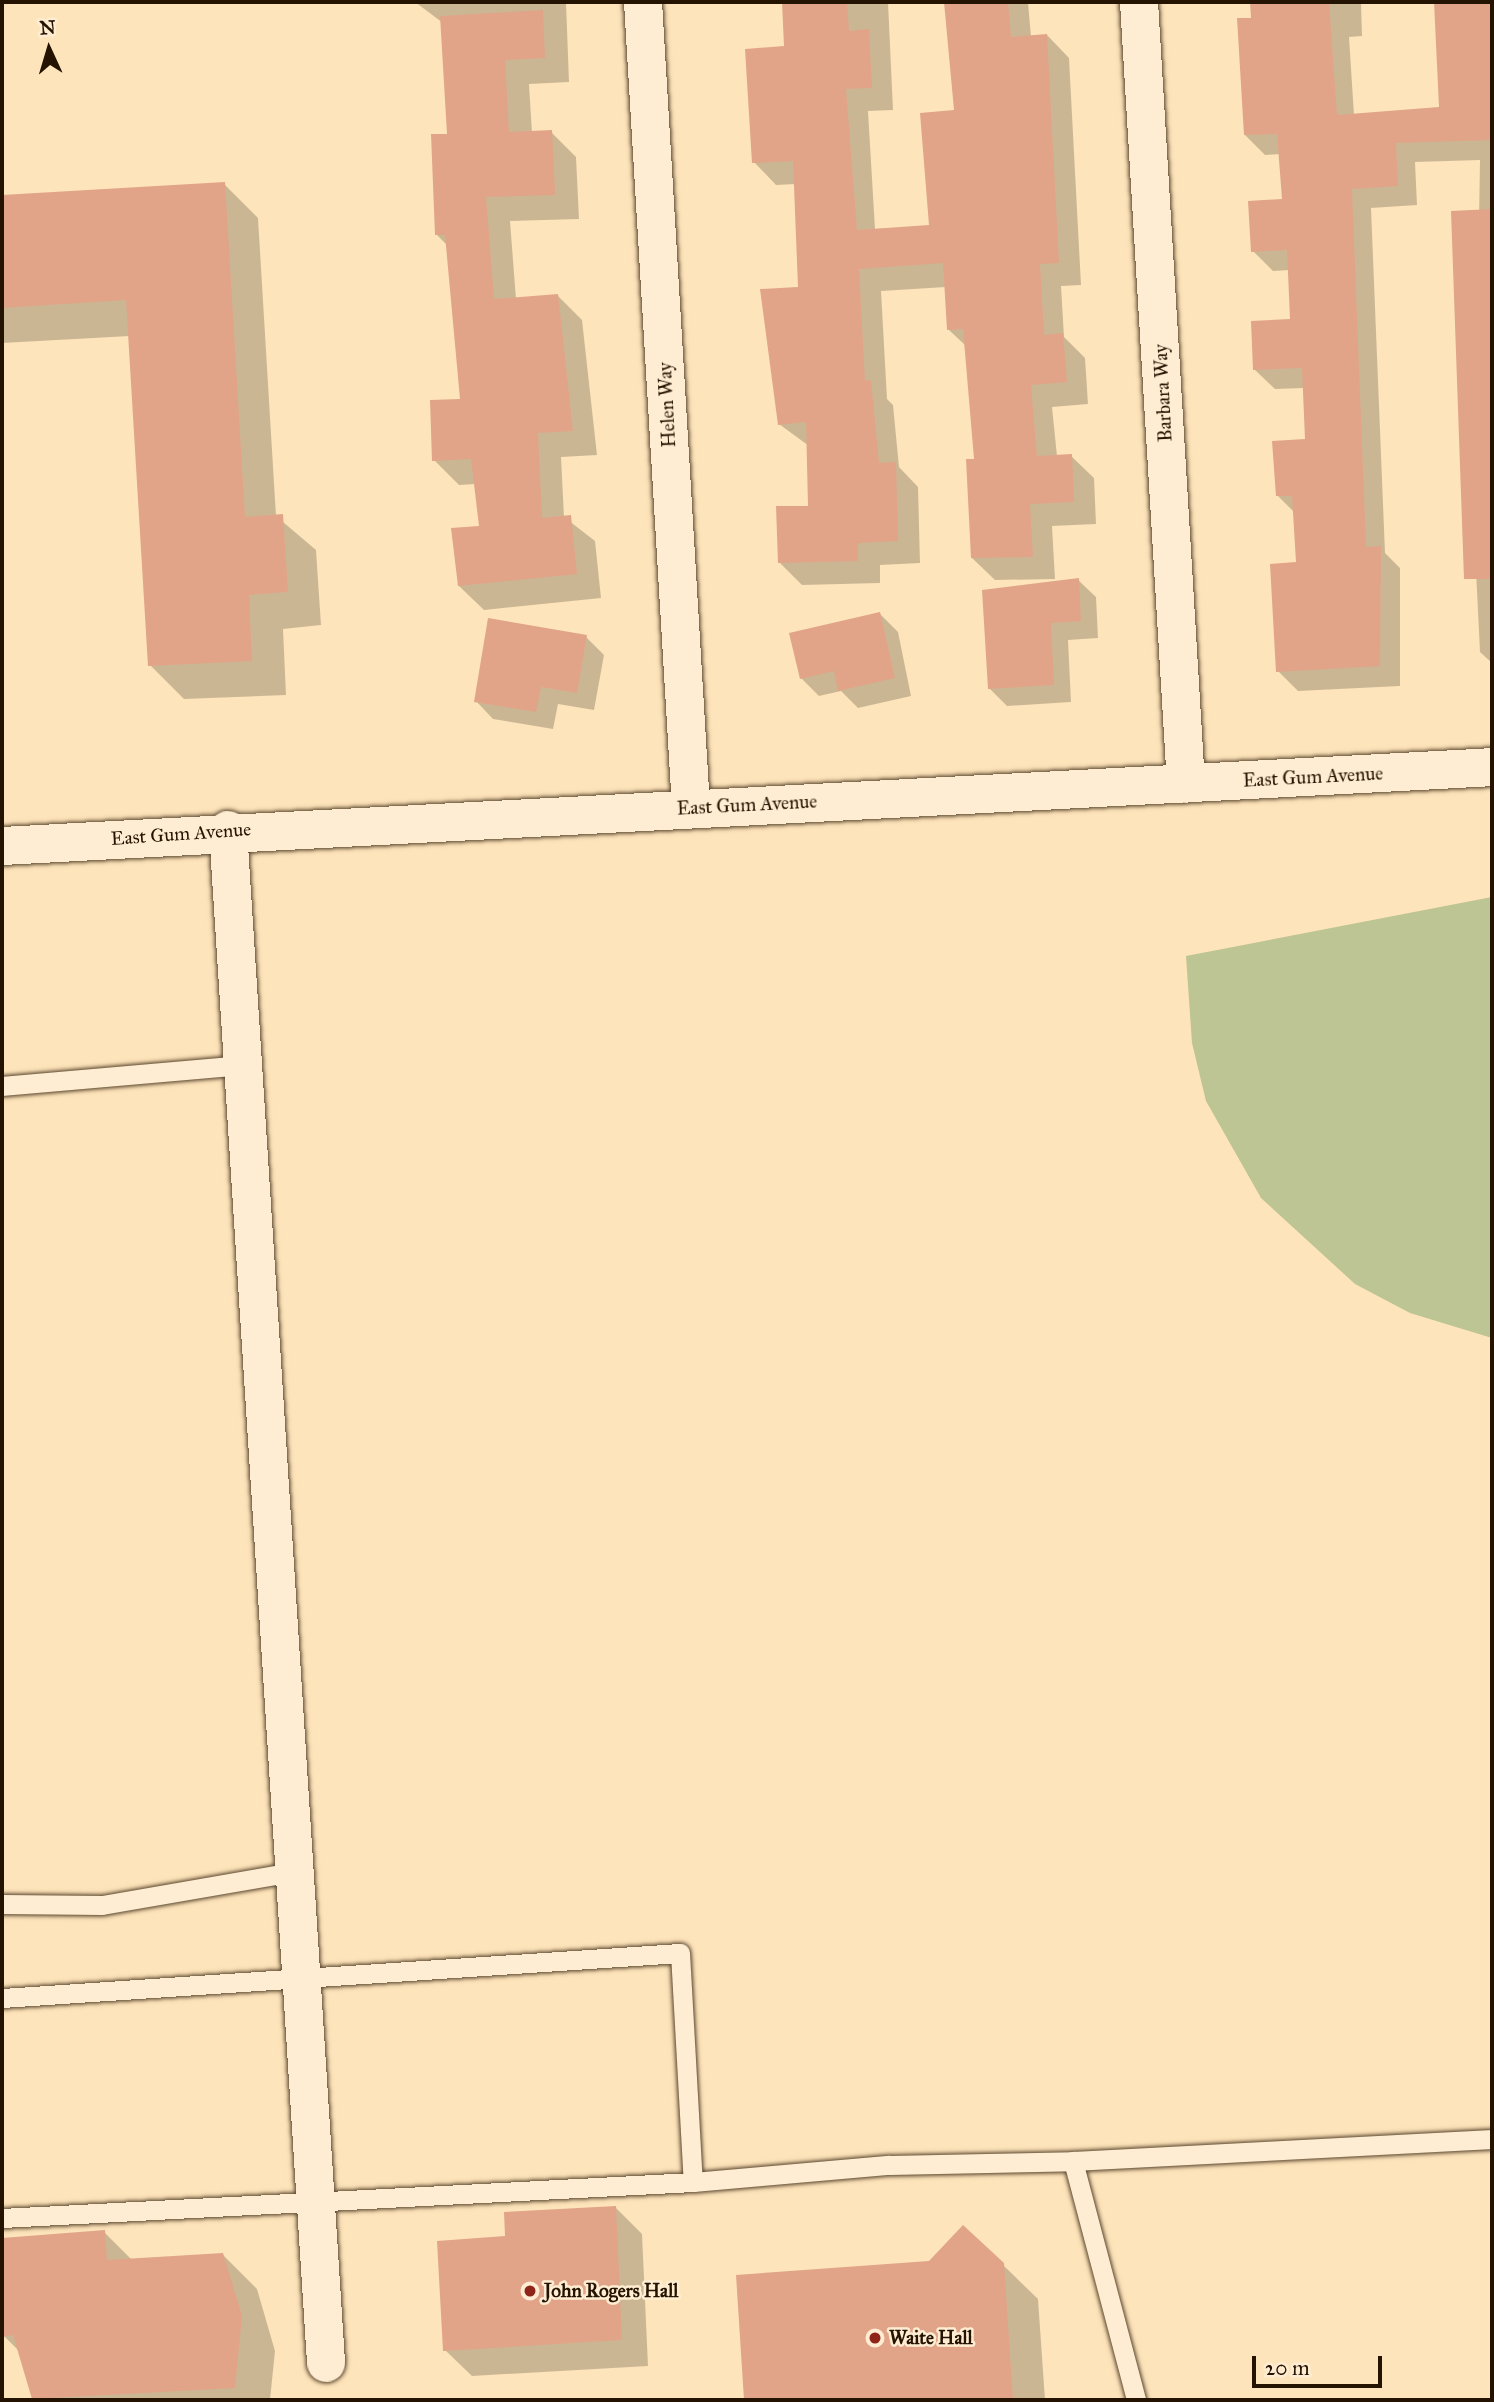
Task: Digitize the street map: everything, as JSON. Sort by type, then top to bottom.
[{"type":"street","name":"Helen Way","points":[[643,2],[691,808]]},
{"type":"street","name":"Barbara Way","points":[[1139,2],[1186,784]]},
{"type":"street","name":"East Gum Avenue","points":[[2,846],[228,830],[1492,767]]},
{"type":"street","points":[[228,830],[299,1975],[326,2363]]},
{"type":"lane","points":[[2,1086],[242,1065]]},
{"type":"lane","points":[[2,1905],[102,1905],[293,1872]]},
{"type":"lane","points":[[2,1998],[299,1975],[680,1953],[693,2182]]},
{"type":"lane","points":[[2,2218],[314,2199],[693,2182],[889,2165],[1073,2161],[1492,2139]]},
{"type":"lane","points":[[1073,2161],[1136,2400]]},
{"type":"green space","points":[[1492,897],[1492,1338],[1410,1313],[1355,1284],[1261,1198],[1206,1101],[1192,1043],[1186,956]]},
{"type":"building","points":[[782,2],[847,2],[849,31],[869,29],[872,88],[846,89],[857,230],[929,225],[920,113],[954,110],[944,2],[1008,2],[1011,37],[1047,34],[1059,263],[1040,264],[1044,335],[1063,333],[1067,382],[1031,385],[1037,456],[1072,454],[1074,502],[1030,504],[1033,557],[971,558],[966,459],[974,459],[963,329],[947,330],[943,263],[859,269],[865,381],[871,380],[879,463],[896,462],[898,541],[858,543],[858,561],[778,563],[776,506],[808,506],[806,422],[778,425],[760,289],[798,287],[793,161],[752,163],[745,49],[784,46]]},
{"type":"building","points":[[1250,2],[1329,2],[1337,115],[1439,107],[1434,2],[1492,2],[1492,140],[1396,143],[1398,186],[1352,189],[1366,547],[1381,546],[1380,666],[1276,672],[1270,564],[1296,562],[1292,496],[1276,496],[1272,441],[1305,439],[1302,368],[1253,370],[1251,321],[1290,319],[1287,250],[1251,252],[1248,201],[1282,199],[1277,134],[1244,135],[1237,18],[1251,18]]},
{"type":"building","points":[[543,10],[545,58],[505,60],[509,132],[552,130],[555,195],[486,197],[494,299],[558,294],[573,431],[538,433],[542,518],[571,515],[577,574],[458,586],[451,528],[479,526],[471,459],[432,461],[430,400],[460,399],[445,235],[435,235],[431,134],[447,134],[440,16]]},
{"type":"building","points":[[225,182],[245,517],[283,514],[288,592],[249,595],[252,661],[148,666],[126,300],[2,308],[2,195]]},
{"type":"building","points":[[1492,209],[1492,579],[1464,579],[1451,211]]},
{"type":"building","points":[[1079,578],[1081,621],[1051,623],[1054,685],[988,689],[982,590]]},
{"type":"building","points":[[880,612],[895,678],[838,691],[834,671],[800,679],[789,633]]},
{"type":"building","points":[[488,618],[587,635],[577,693],[541,687],[536,712],[474,702]]},
{"type":"building","name":"John Rogers Hall","points":[[616,2206],[622,2340],[443,2351],[437,2241],[505,2236],[504,2212]]},
{"type":"building","name":"Waite Hall","points":[[963,2225],[1004,2263],[1013,2400],[744,2400],[736,2275],[929,2261]]},
{"type":"building","points":[[105,2230],[107,2260],[223,2253],[242,2316],[235,2388],[32,2399],[13,2335],[2,2337],[2,2238]]},
{"type":"place","name":"John Rogers Hall","points":[[530,2291]]},
{"type":"place","name":"Waite Hall","points":[[875,2338]]}]
